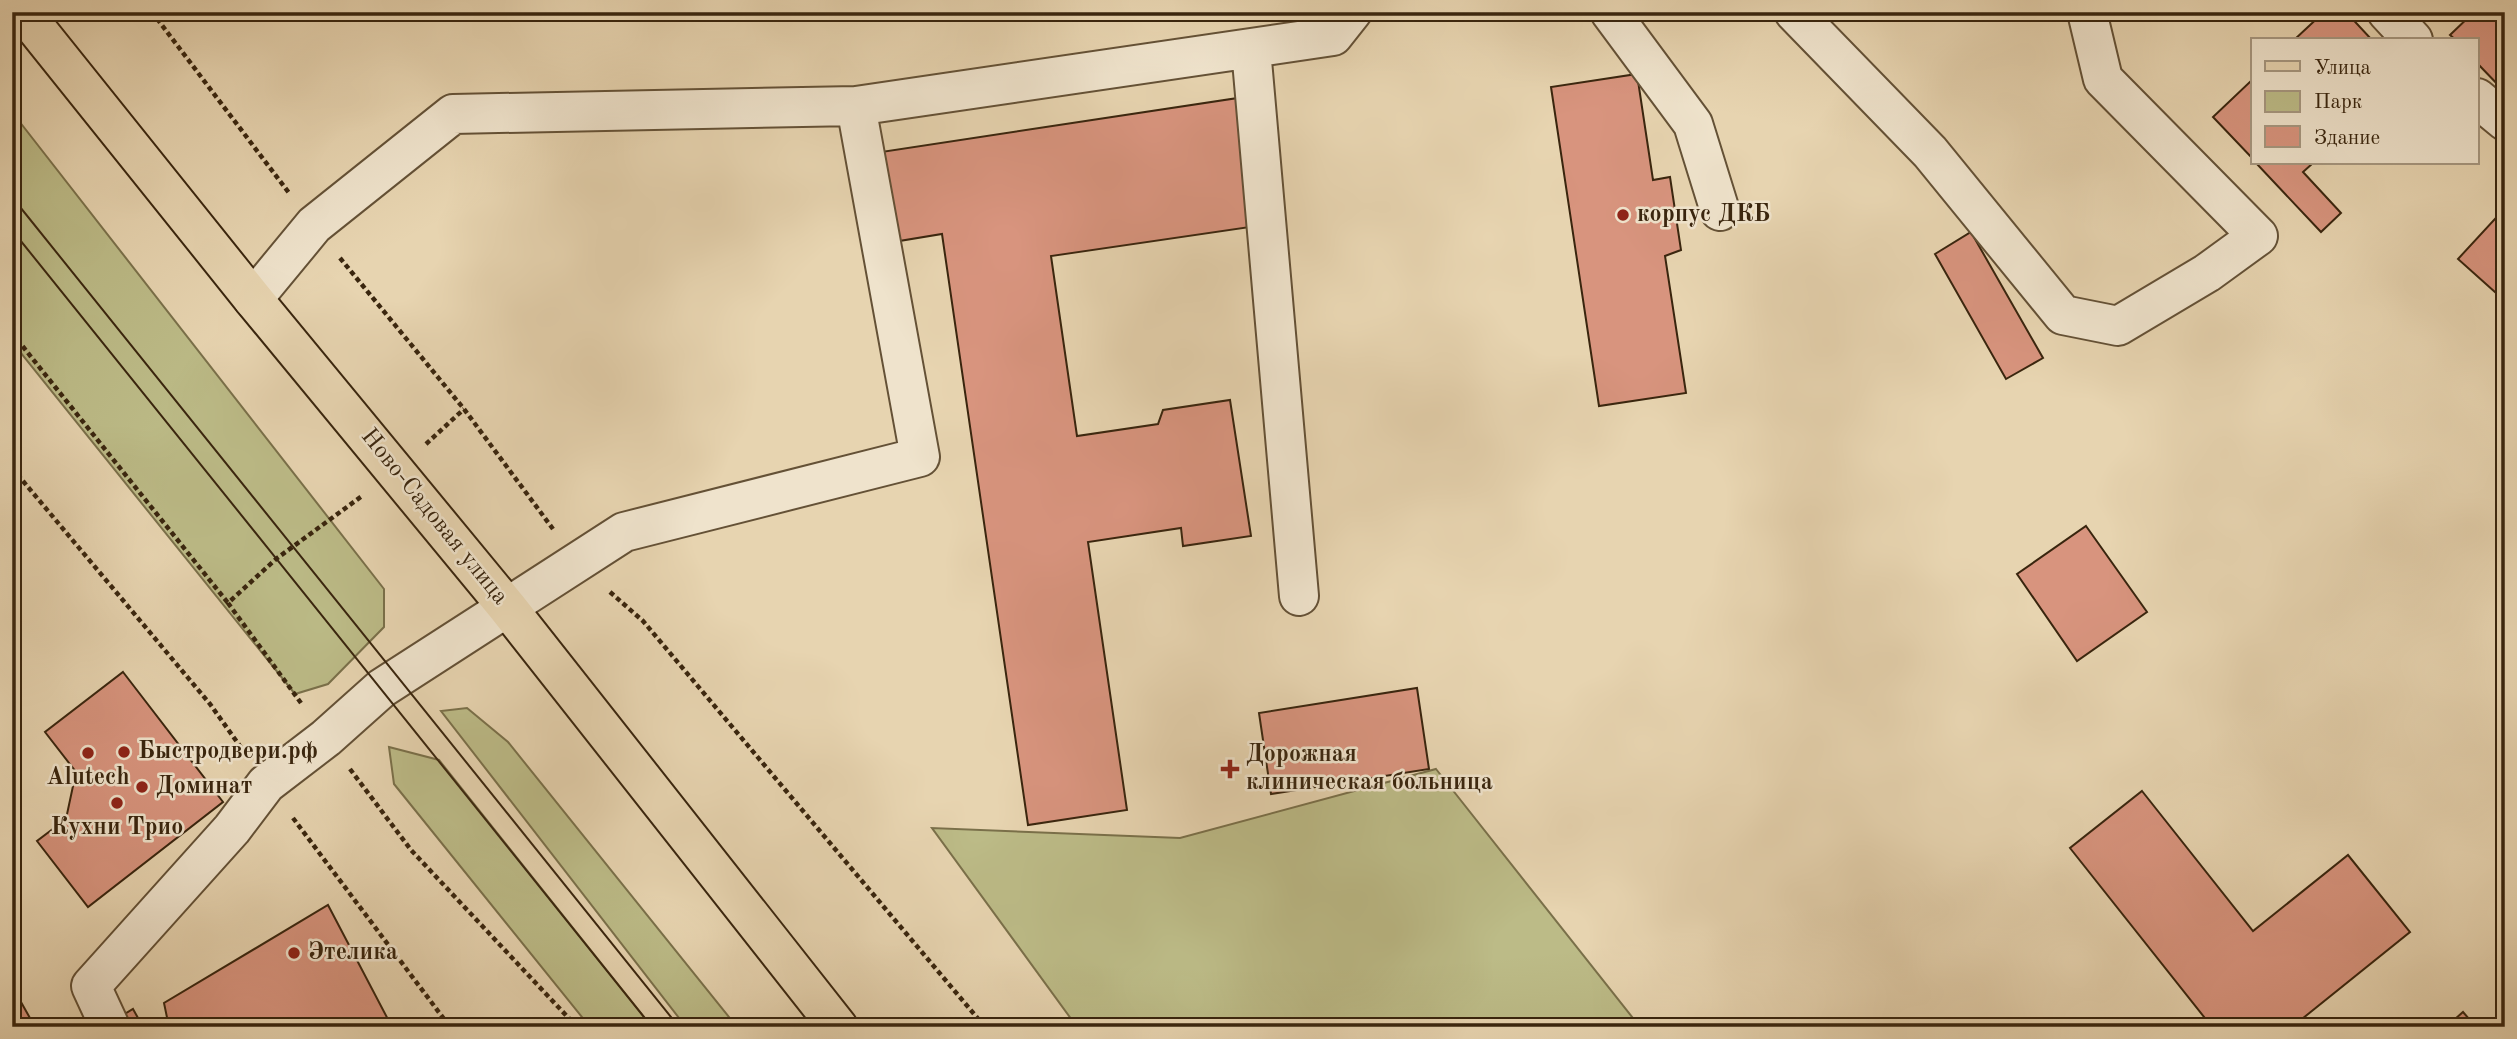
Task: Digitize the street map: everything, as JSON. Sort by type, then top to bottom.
[{"type":"main road","name":"Ново-Садовая улица","points":[[23,12],[253,299],[508,607],[838,1027]]},
{"type":"lane","points":[[253,299],[314,225],[453,114],[856,106],[1333,36],[1352,12]]},
{"type":"lane","points":[[1609,12],[1693,124],[1720,211]]},
{"type":"lane","points":[[1794,12],[1930,152],[2063,315],[2118,326],[2207,273],[2258,236],[2103,79],[2087,12]]},
{"type":"lane","points":[[2387,12],[2411,38]]},
{"type":"lane","points":[[1251,49],[1299,596]]},
{"type":"lane","points":[[2478,99],[2505,121]]},
{"type":"lane","points":[[110,1027],[91,986],[232,829],[266,784],[326,738],[382,688],[624,532],[920,457],[856,106]]},
{"type":"path","points":[[12,333],[228,603]]},
{"type":"path","points":[[12,468],[210,704],[266,784],[450,1027]]},
{"type":"green space","points":[[12,112],[384,589],[384,627],[328,684],[295,694],[12,342]]},
{"type":"green space","points":[[467,708],[508,742],[737,1027],[686,1027],[441,711]]},
{"type":"green space","points":[[389,747],[439,760],[652,1027],[590,1027],[394,784]]},
{"type":"green space","points":[[1436,769],[1640,1027],[1077,1027],[932,828],[1180,838]]},
{"type":"building","points":[[2324,12],[2346,12],[2370,38],[2296,38]]},
{"type":"building","points":[[2474,12],[2505,12],[2503,90],[2478,64],[2478,38],[2454,38],[2450,35]]},
{"type":"building","name":"корпус ДКБ","points":[[1637,74],[1653,180],[1670,177],[1681,250],[1665,256],[1686,393],[1599,406],[1551,87]]},
{"type":"building","points":[[2251,81],[2251,157],[2213,117]]},
{"type":"building","points":[[1238,98],[1257,226],[1051,256],[1077,436],[1158,424],[1163,410],[1230,400],[1251,536],[1183,546],[1181,528],[1088,542],[1127,810],[1028,825],[942,234],[881,244],[868,154]]},
{"type":"building","points":[[2257,164],[2312,164],[2303,172],[2341,213],[2321,232]]},
{"type":"building","points":[[2505,208],[2505,301],[2458,259]]},
{"type":"building","points":[[1971,232],[2043,358],[2006,379],[1935,254]]},
{"type":"building","points":[[2086,526],[2147,612],[2077,661],[2017,574]]},
{"type":"building","name":"Доминат","points":[[123,672],[223,802],[88,907],[37,841],[66,819],[76,772],[45,732]]},
{"type":"building","points":[[1417,688],[1429,769],[1271,794],[1259,713]]},
{"type":"building","points":[[2142,791],[2253,931],[2348,855],[2410,932],[2292,1027],[2212,1027],[2070,848]]},
{"type":"building","points":[[328,905],[392,1027],[169,1027],[164,1003]]},
{"type":"building","points":[[12,986],[35,1027],[12,1027]]},
{"type":"building","points":[[133,1009],[143,1027],[103,1027]]},
{"type":"building","points":[[2463,1012],[2476,1027],[2446,1027]]},
{"type":"tram line","points":[[12,197],[679,1027]]},
{"type":"tram line","points":[[12,230],[652,1027]]},
{"type":"place","name":"корпус ДКБ","points":[[1623,215]]},
{"type":"place","name":"Быстродвери.рф","points":[[124,752]]},
{"type":"place","name":"Alutech","points":[[88,753]]},
{"type":"place","name":"Дорожная клиническая больница","points":[[1230,769]]},
{"type":"place","name":"Доминат","points":[[142,787]]},
{"type":"place","name":"Кухни Трио","points":[[117,803]]},
{"type":"place","name":"Этелика","points":[[294,953]]}]
